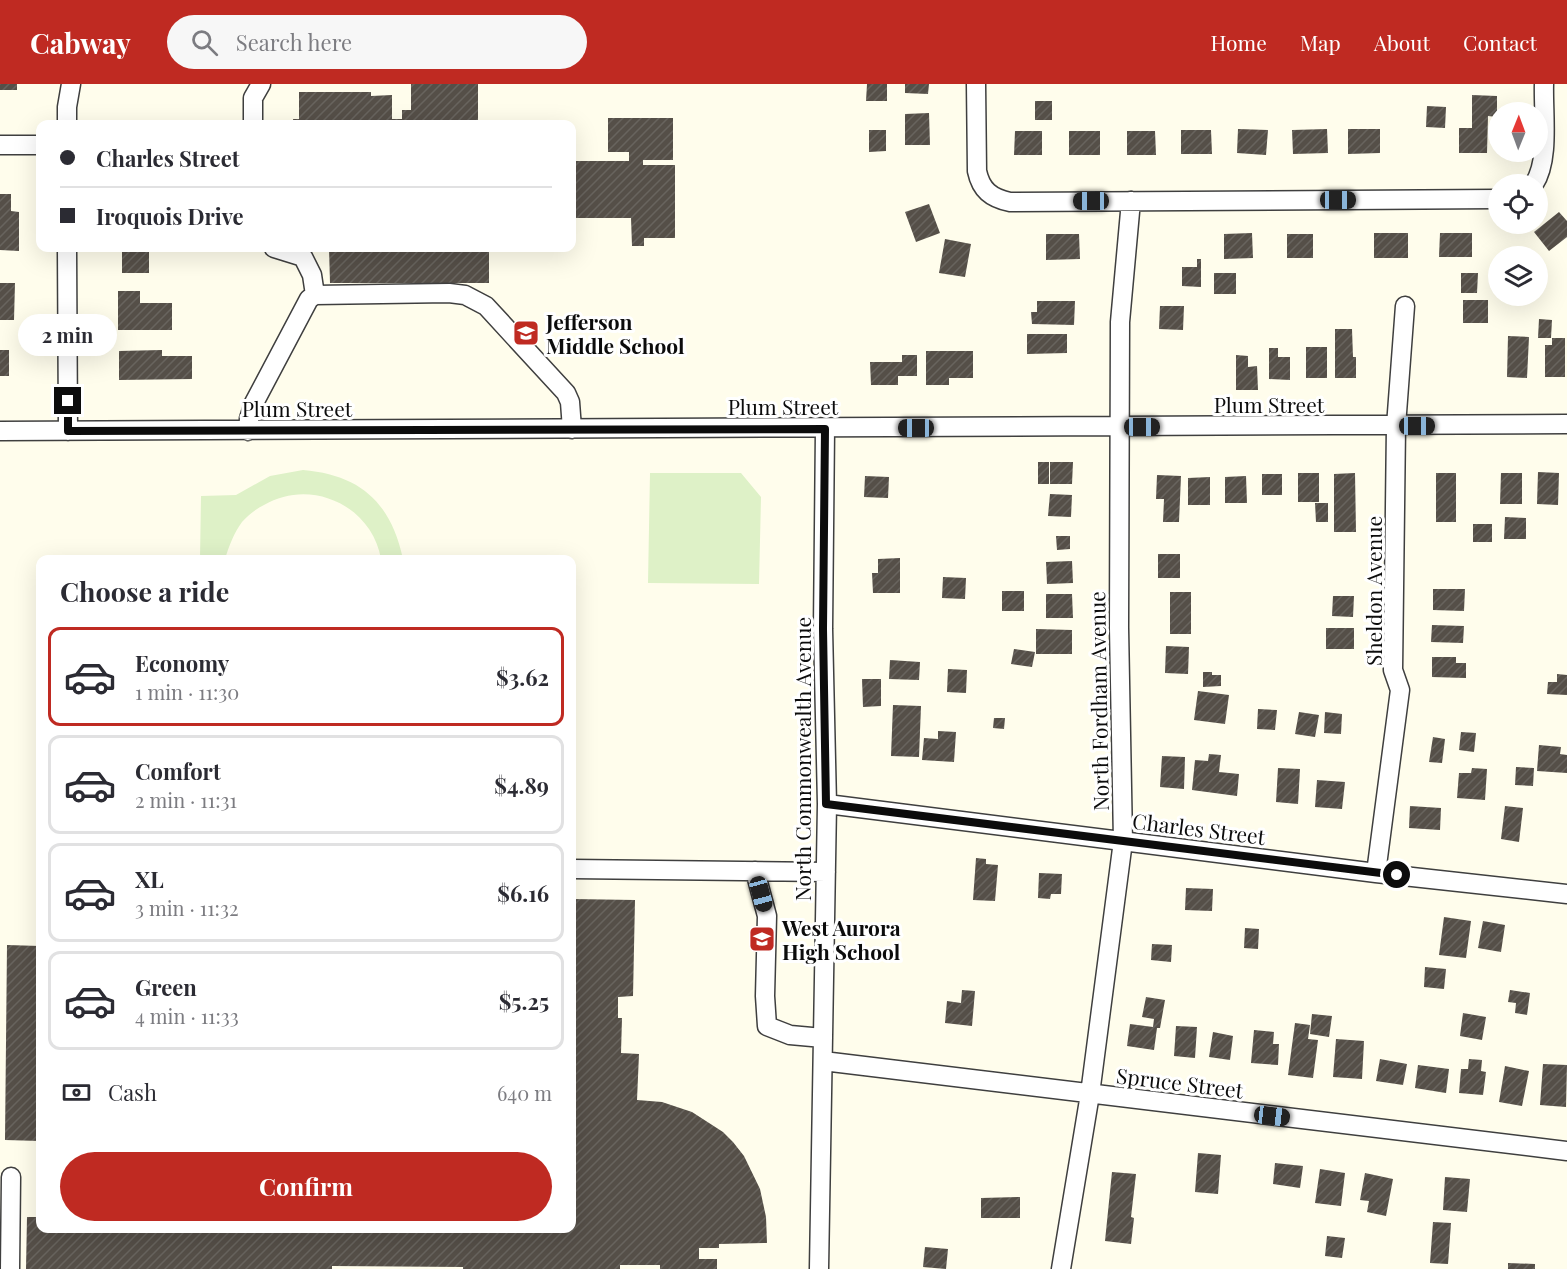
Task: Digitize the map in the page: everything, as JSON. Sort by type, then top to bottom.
[{"type":"street","points":[[67,120],[71,84]]},
{"type":"street","points":[[253,120],[253,98],[261,84]]},
{"type":"street","points":[[976,84],[977,171],[984,190],[1000,200],[1010,202],[1488,199]]},
{"type":"street","points":[[1540,174],[1543,160],[1544,84]]},
{"type":"street","points":[[0,145],[36,145]]},
{"type":"street","name":"North Fordham Avenue","points":[[1061,1269],[1090,1094],[1123,841],[1119,628],[1120,322],[1131,201]]},
{"type":"street","points":[[67,252],[68,431]]},
{"type":"street","points":[[287,252],[303,257],[312,275],[315,295]]},
{"type":"street","points":[[248,431],[254,403],[309,299],[315,295],[450,293],[465,295],[486,306],[566,393],[570,402],[572,429]]},
{"type":"street","name":"Sheldon Avenue","points":[[1376,873],[1400,690],[1393,670],[1396,426],[1405,306]]},
{"type":"street","name":"Plum Street","points":[[0,431],[1567,424]]},
{"type":"street","name":"North Commonwealth Avenue","points":[[819,1269],[826,872],[823,629],[825,429]]},
{"type":"street","name":"Charles Street","points":[[826,804],[1376,873],[1567,894]]},
{"type":"street","points":[[576,869],[826,872]]},
{"type":"street","points":[[755,871],[767,916],[765,996],[768,1026],[790,1035],[823,1038]]},
{"type":"street","name":"Spruce Street","points":[[823,1061],[1567,1151]]},
{"type":"street","points":[[10,1269],[11,1177]]},
{"type":"green space","points":[[303,470],[341,478],[357,486],[370,495],[381,508],[398,539],[402,555],[380,555],[366,524],[352,511],[337,502],[319,496],[301,494],[282,497],[249,515],[242,522],[226,555],[200,555],[201,496],[236,495],[270,476]]},
{"type":"green space","points":[[650,473],[741,473],[761,497],[759,584],[648,583]]},
{"type":"building","points":[[0,84],[17,84],[17,90],[0,90]]},
{"type":"building","points":[[411,84],[478,84],[478,120],[293,119],[299,119],[299,92],[371,92],[371,96],[392,95],[392,119],[402,119],[402,110],[411,110]]},
{"type":"building","points":[[867,84],[887,84],[887,101],[866,101]]},
{"type":"building","points":[[905,84],[929,84],[928,94],[905,93]]},
{"type":"building","points":[[1472,95],[1497,96],[1497,102],[1488,102],[1487,153],[1459,153],[1459,128],[1472,128]]},
{"type":"building","points":[[1035,101],[1052,101],[1052,120],[1035,120]]},
{"type":"building","points":[[1427,106],[1446,107],[1445,128],[1426,127]]},
{"type":"building","points":[[929,113],[930,145],[905,145],[905,114]]},
{"type":"building","points":[[608,118],[673,118],[673,160],[643,160],[643,165],[675,165],[675,238],[644,238],[644,246],[632,246],[631,218],[576,218],[576,161],[629,161],[629,152],[608,152]]},
{"type":"building","points":[[1238,129],[1268,130],[1266,155],[1237,153]]},
{"type":"building","points":[[1327,129],[1328,153],[1293,154],[1292,130]]},
{"type":"building","points":[[1348,129],[1380,129],[1380,153],[1348,154]]},
{"type":"building","points":[[869,130],[886,130],[886,151],[869,152]]},
{"type":"building","points":[[1181,130],[1211,130],[1212,154],[1181,154]]},
{"type":"building","points":[[1015,131],[1042,131],[1042,155],[1014,155]]},
{"type":"building","points":[[1069,131],[1100,131],[1100,155],[1069,155]]},
{"type":"building","points":[[1127,131],[1155,131],[1156,155],[1127,155]]},
{"type":"building","points":[[0,194],[11,194],[11,211],[19,212],[19,251],[0,250]]},
{"type":"building","points":[[929,204],[940,233],[916,242],[905,212]]},
{"type":"building","points":[[1559,212],[1567,221],[1567,237],[1549,251],[1548,246],[1545,246],[1536,234],[1548,234],[1548,221]]},
{"type":"building","points":[[1252,233],[1253,258],[1224,259],[1224,234]]},
{"type":"building","points":[[1374,233],[1408,233],[1408,258],[1374,258]]},
{"type":"building","points":[[1440,233],[1472,233],[1472,257],[1439,257]]},
{"type":"building","points":[[1046,234],[1079,234],[1080,259],[1046,260]]},
{"type":"building","points":[[1287,234],[1313,234],[1313,258],[1287,258]]},
{"type":"building","points":[[945,239],[971,244],[965,277],[939,273]]},
{"type":"building","points":[[122,252],[149,252],[149,273],[122,273]]},
{"type":"building","points":[[329,252],[489,252],[489,283],[330,283]]},
{"type":"building","points":[[1197,259],[1201,259],[1201,287],[1182,286],[1182,267],[1197,267]]},
{"type":"building","points":[[1214,273],[1236,273],[1236,294],[1214,294]]},
{"type":"building","points":[[1461,273],[1478,273],[1477,293],[1461,293]]},
{"type":"building","points":[[0,283],[15,283],[14,320],[0,320]]},
{"type":"building","points":[[118,291],[140,291],[140,303],[172,303],[172,330],[118,330]]},
{"type":"building","points":[[1463,300],[1488,300],[1488,323],[1463,323]]},
{"type":"building","points":[[1037,301],[1075,301],[1074,325],[1032,324],[1031,312],[1037,312]]},
{"type":"building","points":[[1160,306],[1184,306],[1183,330],[1159,329]]},
{"type":"building","points":[[1539,319],[1552,320],[1551,338],[1538,338]]},
{"type":"building","points":[[1335,329],[1352,329],[1356,378],[1335,378]]},
{"type":"building","points":[[1027,334],[1067,334],[1067,353],[1027,354]]},
{"type":"building","points":[[1508,336],[1529,337],[1527,378],[1507,377]]},
{"type":"building","points":[[1552,338],[1565,338],[1565,377],[1545,377],[1545,345],[1552,345]]},
{"type":"building","points":[[1306,347],[1327,347],[1327,378],[1306,378]]},
{"type":"building","points":[[1269,348],[1278,348],[1278,357],[1290,357],[1290,380],[1269,379]]},
{"type":"building","points":[[0,350],[9,350],[9,376],[0,376]]},
{"type":"building","points":[[162,350],[162,356],[192,356],[192,379],[119,380],[119,351]]},
{"type":"building","points":[[926,351],[973,351],[973,378],[949,378],[949,385],[926,385]]},
{"type":"building","points":[[902,355],[917,355],[917,376],[898,376],[898,385],[871,385],[870,362],[902,362]]},
{"type":"building","points":[[1236,355],[1248,356],[1248,367],[1257,366],[1258,390],[1236,390]]},
{"type":"building","points":[[1038,462],[1049,462],[1049,484],[1038,484]]},
{"type":"building","points":[[1050,462],[1073,462],[1072,484],[1050,484]]},
{"type":"building","points":[[1538,472],[1559,473],[1558,505],[1537,504]]},
{"type":"building","points":[[1298,473],[1319,473],[1319,502],[1298,502]]},
{"type":"building","points":[[1355,473],[1356,532],[1334,532],[1334,474]]},
{"type":"building","points":[[1436,473],[1456,473],[1456,522],[1436,522]]},
{"type":"building","points":[[1501,473],[1522,473],[1522,504],[1500,504]]},
{"type":"building","points":[[1262,474],[1282,474],[1282,495],[1262,495]]},
{"type":"building","points":[[1157,475],[1181,476],[1179,522],[1163,522],[1164,499],[1156,499]]},
{"type":"building","points":[[865,476],[889,477],[888,498],[864,497]]},
{"type":"building","points":[[1246,476],[1247,503],[1225,503],[1225,477]]},
{"type":"building","points":[[1210,477],[1210,505],[1188,505],[1188,478]]},
{"type":"building","points":[[1050,494],[1072,495],[1071,517],[1048,516]]},
{"type":"building","points":[[1315,503],[1328,503],[1328,522],[1316,522]]},
{"type":"building","points":[[1505,517],[1526,518],[1526,539],[1504,539]]},
{"type":"building","points":[[1473,524],[1492,524],[1492,542],[1473,542]]},
{"type":"building","points":[[1056,536],[1070,536],[1070,549],[1057,550]]},
{"type":"building","points":[[1158,554],[1180,554],[1180,578],[1158,578]]},
{"type":"building","points":[[900,558],[900,593],[873,593],[872,573],[878,573],[878,559]]},
{"type":"building","points":[[1072,561],[1073,583],[1047,584],[1046,562]]},
{"type":"building","points":[[943,577],[966,578],[965,599],[942,598]]},
{"type":"building","points":[[1433,589],[1465,589],[1464,611],[1433,610]]},
{"type":"building","points":[[1002,591],[1024,591],[1024,611],[1002,611]]},
{"type":"building","points":[[1170,592],[1191,592],[1191,634],[1170,634]]},
{"type":"building","points":[[1046,594],[1072,594],[1073,618],[1046,618]]},
{"type":"building","points":[[1333,596],[1354,596],[1353,617],[1332,616]]},
{"type":"building","points":[[1432,625],[1464,626],[1463,643],[1431,642]]},
{"type":"building","points":[[1326,628],[1354,628],[1354,649],[1326,649]]},
{"type":"building","points":[[1036,629],[1072,630],[1072,654],[1036,654]]},
{"type":"building","points":[[1166,646],[1189,647],[1188,674],[1165,673]]},
{"type":"building","points":[[1014,649],[1035,652],[1032,667],[1011,664]]},
{"type":"building","points":[[1432,657],[1456,657],[1456,663],[1466,663],[1466,678],[1432,677]]},
{"type":"building","points":[[890,660],[920,662],[919,680],[889,679]]},
{"type":"building","points":[[948,669],[967,670],[966,693],[947,692]]},
{"type":"building","points":[[1203,672],[1221,675],[1221,686],[1203,687]]},
{"type":"building","points":[[1557,674],[1567,675],[1567,695],[1547,694],[1548,682],[1557,682]]},
{"type":"building","points":[[862,679],[881,679],[881,706],[863,707]]},
{"type":"building","points":[[1198,691],[1229,695],[1225,724],[1194,720]]},
{"type":"building","points":[[893,705],[921,706],[919,757],[891,756]]},
{"type":"building","points":[[1258,709],[1277,710],[1275,730],[1257,729]]},
{"type":"building","points":[[1299,712],[1319,715],[1315,737],[1295,734]]},
{"type":"building","points":[[1325,712],[1342,714],[1341,734],[1324,733]]},
{"type":"building","points":[[994,718],[1005,718],[1004,729],[993,728]]},
{"type":"building","points":[[938,731],[956,732],[954,762],[922,760],[924,738],[938,739]]},
{"type":"building","points":[[1461,732],[1476,733],[1474,752],[1459,750]]},
{"type":"building","points":[[1433,737],[1445,739],[1442,763],[1429,762]]},
{"type":"building","points":[[1539,745],[1561,747],[1560,754],[1567,755],[1567,773],[1537,771]]},
{"type":"building","points":[[1209,754],[1221,755],[1219,772],[1239,774],[1237,796],[1192,790],[1195,760],[1208,761]]},
{"type":"building","points":[[1162,756],[1185,757],[1184,789],[1160,787]]},
{"type":"building","points":[[1516,767],[1534,768],[1533,786],[1515,785]]},
{"type":"building","points":[[1278,768],[1300,769],[1298,804],[1276,802]]},
{"type":"building","points":[[1472,768],[1487,769],[1485,800],[1457,798],[1459,773],[1471,773]]},
{"type":"building","points":[[1317,780],[1345,782],[1342,809],[1315,807]]},
{"type":"building","points":[[1410,806],[1441,808],[1440,830],[1409,828]]},
{"type":"building","points":[[1505,806],[1523,808],[1519,842],[1501,839]]},
{"type":"building","points":[[976,858],[986,859],[986,864],[998,865],[995,901],[973,900]]},
{"type":"building","points":[[1039,873],[1062,874],[1061,894],[1051,894],[1050,899],[1038,898]]},
{"type":"building","points":[[1186,888],[1213,889],[1212,911],[1185,910]]},
{"type":"building","points":[[576,899],[635,900],[633,996],[618,997],[618,1018],[622,1018],[621,1053],[639,1054],[637,1100],[662,1102],[692,1112],[723,1132],[733,1142],[744,1156],[760,1189],[766,1217],[767,1243],[719,1244],[719,1248],[699,1248],[699,1259],[717,1259],[717,1269],[660,1269],[660,1265],[620,1265],[620,1269],[332,1266],[332,1269],[26,1269],[27,1217],[36,1217],[36,1233],[576,1233]]},
{"type":"building","points":[[1444,917],[1471,921],[1466,958],[1439,955]]},
{"type":"building","points":[[1483,921],[1505,925],[1501,952],[1478,948]]},
{"type":"building","points":[[1245,928],[1259,929],[1258,949],[1244,948]]},
{"type":"building","points":[[1152,944],[1172,945],[1171,962],[1151,960]]},
{"type":"building","points":[[7,945],[36,946],[36,1141],[5,1140]]},
{"type":"building","points":[[1425,967],[1446,969],[1444,989],[1424,987]]},
{"type":"building","points":[[962,990],[975,991],[972,1026],[945,1023],[947,1001],[961,1003]]},
{"type":"building","points":[[1510,990],[1530,993],[1527,1015],[1515,1013],[1516,1003],[1508,1002]]},
{"type":"building","points":[[1146,997],[1165,1000],[1154,1050],[1127,1046],[1130,1024],[1153,1027],[1154,1019],[1142,1017]]},
{"type":"building","points":[[1463,1013],[1486,1017],[1482,1040],[1460,1036]]},
{"type":"building","points":[[1312,1014],[1332,1016],[1329,1037],[1310,1034]]},
{"type":"building","points":[[1295,1023],[1310,1025],[1308,1039],[1318,1040],[1313,1078],[1288,1075]]},
{"type":"building","points":[[1176,1026],[1197,1027],[1195,1058],[1174,1056]]},
{"type":"building","points":[[1254,1030],[1274,1032],[1273,1044],[1279,1044],[1278,1065],[1251,1063]]},
{"type":"building","points":[[1213,1032],[1233,1036],[1230,1060],[1209,1057]]},
{"type":"building","points":[[1336,1039],[1364,1041],[1362,1079],[1333,1077]]},
{"type":"building","points":[[1380,1059],[1407,1064],[1403,1085],[1376,1081]]},
{"type":"building","points":[[1469,1059],[1482,1060],[1481,1071],[1486,1072],[1483,1095],[1459,1093],[1461,1069],[1468,1069]]},
{"type":"building","points":[[1543,1064],[1567,1065],[1566,1107],[1540,1105]]},
{"type":"building","points":[[1418,1065],[1449,1069],[1446,1093],[1415,1088]]},
{"type":"building","points":[[1505,1066],[1529,1071],[1522,1106],[1499,1102]]},
{"type":"building","points":[[1198,1153],[1221,1155],[1218,1194],[1195,1192]]},
{"type":"building","points":[[1275,1163],[1303,1166],[1300,1188],[1273,1184]]},
{"type":"building","points":[[1320,1169],[1345,1173],[1341,1206],[1315,1203]]},
{"type":"building","points":[[1112,1172],[1136,1174],[1131,1217],[1134,1218],[1131,1244],[1105,1241]]},
{"type":"building","points":[[1365,1173],[1393,1179],[1386,1216],[1367,1212],[1369,1201],[1360,1200]]},
{"type":"building","points":[[1445,1177],[1470,1179],[1467,1212],[1443,1210]]},
{"type":"building","points":[[1020,1197],[1020,1218],[981,1218],[981,1198]]},
{"type":"building","points":[[1433,1222],[1451,1223],[1448,1264],[1430,1263]]},
{"type":"building","points":[[1327,1236],[1345,1238],[1342,1258],[1325,1256]]},
{"type":"building","points":[[925,1247],[948,1249],[946,1269],[923,1267]]},
{"type":"building","points":[[1508,1263],[1535,1264],[1535,1269],[1508,1269]]},
{"type":"place","name":"Jefferson Middle School","points":[[526,333]]},
{"type":"place","name":"West Aurora High School","points":[[762,939]]},
{"type":"route","points":[[68,401],[68,431],[825,429],[823,629],[826,804],[1397,875]]}]
